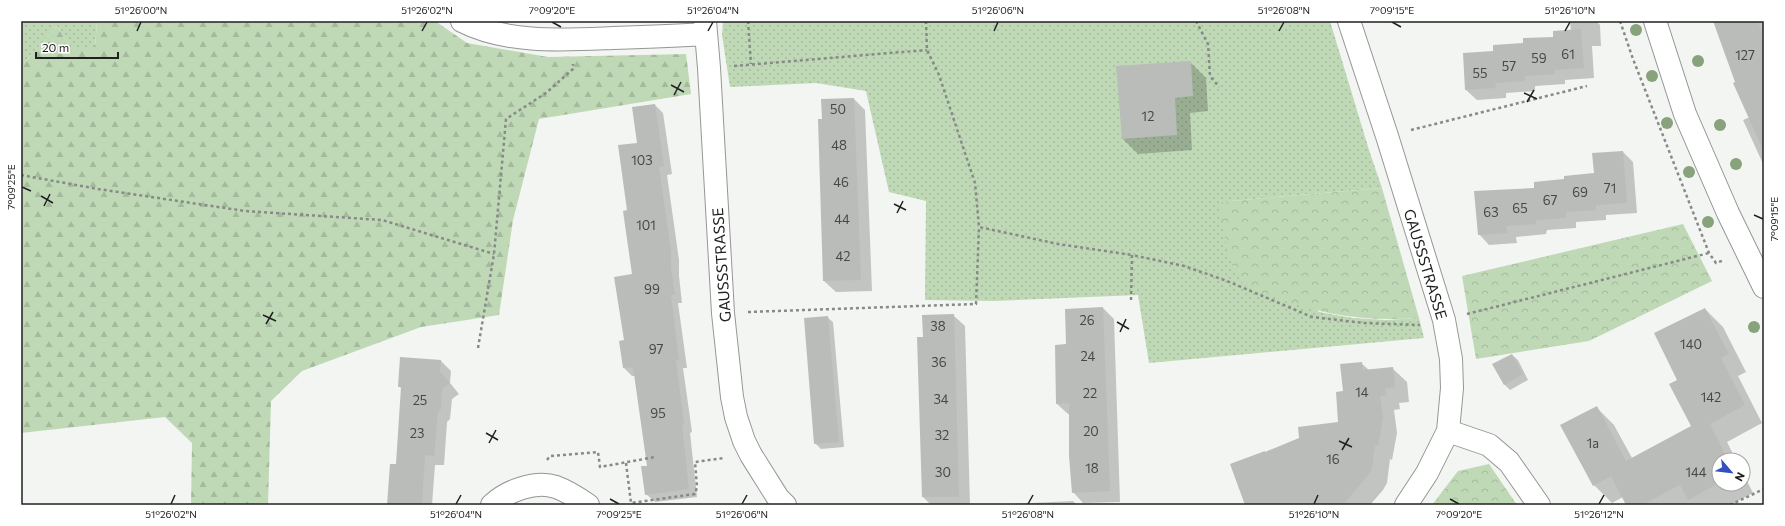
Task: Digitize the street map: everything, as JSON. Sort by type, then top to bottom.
[{"type":"street","points":[[462,21],[494,33],[532,38],[570,39],[705,28]]},
{"type":"street","name":"GAUSSSTRASSE","points":[[1349,21],[1387,136],[1444,320],[1451,359],[1452,388],[1448,432],[1427,474],[1406,505]]},
{"type":"street","points":[[1655,21],[1685,114],[1728,213],[1764,287]]},
{"type":"street","name":"GAUSSSTRASSE","points":[[705,28],[709,68],[723,313],[732,397],[738,424],[751,455],[777,503]]},
{"type":"street","points":[[1448,432],[1490,445],[1509,462],[1539,505]]},
{"type":"street","points":[[492,505],[510,493],[538,485],[555,487],[570,493],[588,505]]},
{"type":"path","points":[[748,21],[751,64]]},
{"type":"path","points":[[723,313],[976,304],[979,227],[975,184],[939,75],[928,50],[926,21]]},
{"type":"path","points":[[1196,21],[1208,44],[1210,76],[1219,87]]},
{"type":"path","points":[[478,348],[494,254],[506,119],[546,93],[573,69],[570,39]]},
{"type":"path","points":[[709,68],[928,50]]},
{"type":"path","points":[[1387,136],[1587,86]]},
{"type":"path","points":[[21,175],[98,190],[245,211],[382,220],[494,254]]},
{"type":"path","points":[[979,227],[1058,244],[1132,254],[1184,266],[1227,281],[1312,317],[1364,323],[1422,325],[1709,253]]},
{"type":"path","points":[[1130,300],[1132,254]]},
{"type":"path","points":[[626,462],[631,503],[695,494],[697,487],[695,462],[751,455]]},
{"type":"path","points":[[1730,505],[1764,489]]},
{"type":"green space","points":[[21,21],[97,21],[95,48],[70,47],[57,26],[21,66]]},
{"type":"green space","points":[[97,21],[435,21],[467,43],[548,57],[686,54],[691,94],[539,119],[513,220],[499,315],[421,327],[302,371],[271,401],[268,505],[191,505],[192,443],[165,417],[21,433],[21,66],[57,26],[70,47],[95,47]]},
{"type":"green space","points":[[723,21],[1330,21],[1382,188],[1219,202],[1319,312],[1353,318],[1386,320],[1419,318],[1424,338],[1149,363],[1138,295],[995,301],[925,300],[926,201],[889,192],[866,91],[816,83],[730,87],[722,35]]},
{"type":"green space","points":[[1382,188],[1419,318],[1361,318],[1343,316],[1307,308],[1253,290],[1247,287],[1239,278],[1230,258],[1224,234],[1219,202]]},
{"type":"green space","points":[[1683,224],[1712,281],[1589,341],[1476,359],[1462,276]]},
{"type":"green space","points":[[1489,464],[1517,505],[1432,505],[1458,471]]},
{"type":"building","points":[[1713,21],[1758,21],[1764,40],[1764,152],[1733,83],[1735,82]]},
{"type":"building","points":[[1581,29],[1584,68],[1555,70],[1555,74],[1525,76],[1525,81],[1495,83],[1496,88],[1465,90],[1463,53],[1493,51],[1493,45],[1523,43],[1523,38],[1553,37],[1553,31]]},
{"type":"building","points":[[1191,61],[1193,96],[1175,98],[1177,135],[1122,139],[1116,66]]},
{"type":"building","points":[[854,98],[861,280],[823,281],[818,119],[822,119],[821,99]]},
{"type":"building","points":[[655,104],[664,166],[659,167],[671,251],[671,267],[675,295],[671,295],[679,360],[676,360],[684,424],[682,425],[689,489],[645,495],[641,466],[647,466],[633,367],[623,368],[619,341],[624,340],[614,277],[632,274],[623,211],[627,210],[618,145],[637,143],[632,107]]},
{"type":"building","points":[[1623,151],[1627,203],[1596,205],[1596,210],[1566,212],[1566,218],[1536,220],[1536,224],[1506,226],[1507,233],[1478,235],[1474,191],[1534,188],[1534,182],[1564,179],[1564,176],[1594,173],[1592,153]]},
{"type":"building","points":[[1103,307],[1110,491],[1072,493],[1069,456],[1069,403],[1056,404],[1055,345],[1066,344],[1065,309]]},
{"type":"building","points":[[1705,308],[1729,354],[1721,358],[1745,405],[1710,424],[1724,452],[1711,452],[1711,487],[1688,500],[1680,485],[1642,505],[1626,505],[1611,476],[1593,486],[1560,425],[1597,406],[1626,461],[1691,426],[1669,384],[1677,380],[1654,333]]},
{"type":"building","points":[[954,314],[959,497],[922,497],[917,337],[923,337],[922,315]]},
{"type":"building","points":[[828,316],[839,442],[814,444],[804,318]]},
{"type":"building","points":[[1512,354],[1523,374],[1504,385],[1492,364]]},
{"type":"building","points":[[400,357],[441,360],[440,372],[450,383],[442,389],[441,409],[438,412],[434,456],[425,455],[422,505],[387,505],[390,464],[396,464],[401,387],[398,387]]},
{"type":"building","points":[[1362,362],[1363,370],[1393,367],[1395,387],[1385,389],[1386,395],[1380,396],[1383,418],[1378,446],[1375,445],[1372,468],[1368,475],[1343,505],[1245,505],[1230,464],[1299,438],[1298,427],[1338,422],[1336,392],[1343,391],[1340,364]]}]
